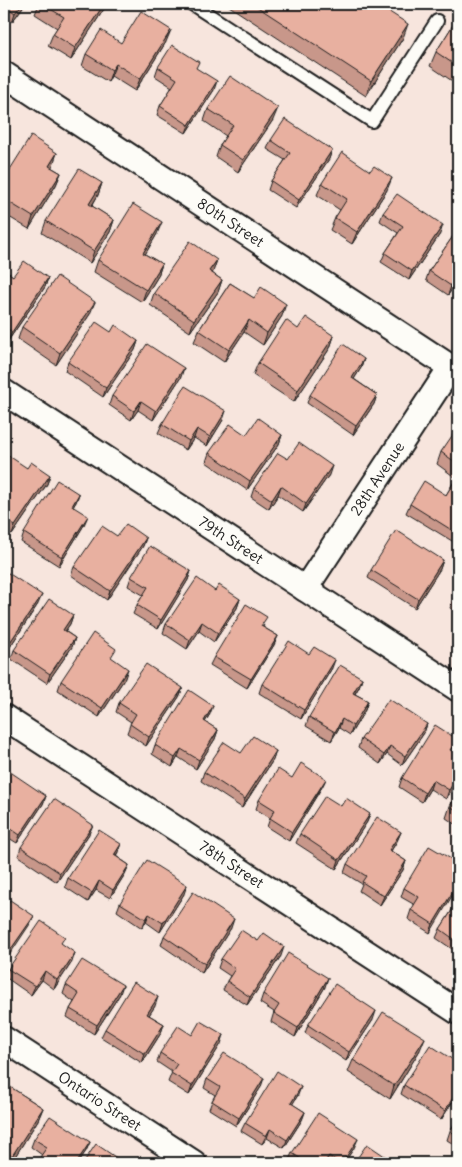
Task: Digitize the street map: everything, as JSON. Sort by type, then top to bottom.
[{"type":"street","name":"80th Street","points":[[4,74],[455,370]]},
{"type":"street","name":"28th Avenue","points":[[305,589],[455,370]]},
{"type":"street","name":"79th Street","points":[[4,392],[458,690]]},
{"type":"street","name":"78th Street","points":[[4,717],[458,1012]]},
{"type":"street","name":"Ontario Street","points":[[4,1039],[194,1163]]},
{"type":"lane","points":[[192,4],[372,121],[436,21]]},
{"type":"building","points":[[4,4],[22,4],[15,13]]},
{"type":"building","points":[[42,4],[104,4],[75,48],[53,34],[64,17]]},
{"type":"building","points":[[253,4],[377,4],[408,24],[371,81]]},
{"type":"building","points":[[141,11],[171,30],[140,79],[116,64],[112,70],[86,54],[101,30],[121,43]]},
{"type":"building","points":[[458,17],[458,67],[436,52]]},
{"type":"building","points":[[172,45],[199,62],[196,68],[217,81],[189,125],[160,106],[177,79],[158,67]]},
{"type":"building","points":[[230,76],[278,108],[243,160],[220,145],[233,125],[208,109]]},
{"type":"building","points":[[285,119],[332,150],[299,200],[271,181],[290,153],[271,140]]},
{"type":"building","points":[[31,136],[57,153],[49,166],[61,173],[33,217],[4,199],[4,179]]},
{"type":"building","points":[[342,152],[370,171],[374,166],[392,178],[357,232],[335,218],[347,199],[322,183]]},
{"type":"building","points":[[79,169],[102,183],[89,204],[114,220],[94,251],[46,221]]},
{"type":"building","points":[[397,194],[443,225],[412,271],[385,253],[403,226],[383,213]]},
{"type":"building","points":[[133,204],[162,222],[143,253],[162,264],[146,290],[98,260]]},
{"type":"building","points":[[458,229],[458,276],[451,286],[429,271]]},
{"type":"building","points":[[190,241],[217,260],[209,271],[222,280],[194,320],[154,293]]},
{"type":"building","points":[[24,261],[48,278],[12,332],[4,326],[4,270],[13,276]]},
{"type":"building","points":[[57,276],[95,302],[60,353],[22,327]]},
{"type":"building","points":[[230,283],[254,298],[261,287],[286,304],[267,333],[249,320],[229,350],[199,330]]},
{"type":"building","points":[[306,317],[334,336],[298,390],[258,363],[286,320],[298,329]]},
{"type":"building","points":[[96,322],[111,332],[115,325],[138,341],[106,388],[68,362]]},
{"type":"building","points":[[147,344],[184,368],[156,411],[141,401],[134,411],[112,396]]},
{"type":"building","points":[[343,344],[364,359],[352,378],[377,395],[356,426],[310,395]]},
{"type":"building","points":[[185,386],[226,411],[210,437],[197,429],[189,441],[162,424]]},
{"type":"building","points":[[258,418],[282,435],[250,481],[209,453],[230,424],[246,435]]},
{"type":"building","points":[[456,430],[458,431],[458,464],[441,452]]},
{"type":"building","points":[[299,443],[332,466],[306,504],[281,486],[272,500],[254,488],[278,453],[288,459]]},
{"type":"building","points":[[9,456],[27,468],[31,462],[50,475],[15,526],[4,518],[4,463]]},
{"type":"building","points":[[457,477],[458,534],[410,504],[424,481],[446,495]]},
{"type":"building","points":[[57,480],[79,494],[72,506],[88,516],[62,557],[24,533]]},
{"type":"building","points":[[126,524],[146,538],[110,591],[74,567],[102,526],[117,536]]},
{"type":"building","points":[[396,530],[443,560],[418,599],[371,570]]},
{"type":"building","points":[[150,546],[191,571],[161,620],[137,605],[148,587],[131,577]]},
{"type":"building","points":[[5,571],[42,595],[6,648],[4,646]]},
{"type":"building","points":[[197,578],[215,591],[219,585],[240,599],[218,633],[202,622],[190,640],[166,624]]},
{"type":"building","points":[[458,591],[458,603],[453,599]]},
{"type":"building","points":[[49,599],[73,615],[63,630],[75,638],[50,674],[14,650]]},
{"type":"building","points":[[246,604],[267,617],[261,626],[278,636],[251,679],[214,657]]},
{"type":"building","points":[[93,633],[116,649],[111,657],[128,669],[102,708],[61,681]]},
{"type":"building","points":[[289,641],[309,654],[314,647],[335,660],[304,710],[262,684]]},
{"type":"building","points":[[146,664],[183,688],[149,737],[130,724],[136,714],[119,703]]},
{"type":"building","points":[[340,665],[362,678],[353,693],[368,701],[353,726],[342,719],[335,732],[309,717]]},
{"type":"building","points":[[189,690],[213,706],[204,721],[218,730],[199,760],[181,749],[175,758],[155,745]]},
{"type":"building","points":[[389,699],[427,724],[405,756],[390,746],[384,755],[361,739]]},
{"type":"building","points":[[435,725],[457,739],[450,750],[458,755],[458,776],[449,790],[433,780],[425,793],[402,778]]},
{"type":"building","points":[[253,736],[276,751],[245,799],[204,772],[224,742],[241,753]]},
{"type":"building","points":[[301,763],[326,779],[292,832],[270,818],[275,810],[259,800],[278,769],[292,778]]},
{"type":"building","points":[[6,769],[46,796],[20,835],[4,824],[4,772]]},
{"type":"building","points":[[458,794],[458,811],[450,806]]},
{"type":"building","points":[[325,796],[341,806],[346,798],[370,814],[339,860],[300,834]]},
{"type":"building","points":[[54,799],[93,825],[60,873],[21,847]]},
{"type":"building","points":[[377,817],[401,832],[389,850],[406,861],[384,896],[362,882],[366,876],[347,864]]},
{"type":"building","points":[[99,830],[121,844],[114,855],[129,865],[113,890],[99,881],[92,893],[68,878]]},
{"type":"building","points":[[429,846],[458,863],[458,883],[433,924],[411,910],[419,897],[404,888]]},
{"type":"building","points":[[147,860],[187,885],[163,923],[149,914],[146,919],[120,903]]},
{"type":"building","points":[[193,892],[234,919],[205,964],[164,936]]},
{"type":"building","points":[[10,900],[34,916],[4,959],[4,910]]},
{"type":"building","points":[[458,901],[458,942],[440,929]]},
{"type":"building","points":[[41,921],[65,937],[61,943],[75,953],[57,980],[45,971],[35,986],[8,969]]},
{"type":"building","points":[[241,930],[258,941],[264,933],[284,947],[250,997],[227,981],[235,969],[221,959]]},
{"type":"building","points":[[288,953],[328,978],[298,1028],[274,1013],[279,1005],[263,994]]},
{"type":"building","points":[[82,960],[123,985],[97,1025],[70,1009],[79,994],[66,985]]},
{"type":"building","points":[[134,982],[158,997],[147,1014],[164,1024],[145,1054],[105,1029]]},
{"type":"building","points":[[335,984],[376,1011],[349,1052],[308,1025]]},
{"type":"building","points":[[383,1012],[425,1038],[394,1086],[353,1060]]},
{"type":"building","points":[[200,1021],[224,1035],[192,1086],[171,1073],[177,1064],[160,1053],[178,1026],[192,1035]]},
{"type":"building","points":[[430,1045],[458,1063],[458,1089],[445,1111],[404,1085]]},
{"type":"building","points":[[224,1053],[264,1078],[239,1118],[212,1101],[220,1087],[207,1079]]},
{"type":"building","points":[[277,1071],[301,1087],[291,1103],[305,1112],[287,1140],[270,1129],[266,1136],[245,1123]]},
{"type":"building","points":[[4,1083],[43,1108],[12,1156],[4,1151]]},
{"type":"building","points":[[318,1113],[358,1139],[342,1163],[329,1156],[324,1163],[307,1163],[292,1153]]},
{"type":"building","points":[[50,1116],[90,1142],[76,1163],[36,1163],[47,1147],[34,1139]]},
{"type":"building","points":[[458,1118],[458,1136],[450,1131]]},
{"type":"building","points":[[96,1144],[124,1163],[83,1163]]},
{"type":"building","points":[[367,1144],[395,1163],[354,1163]]}]
